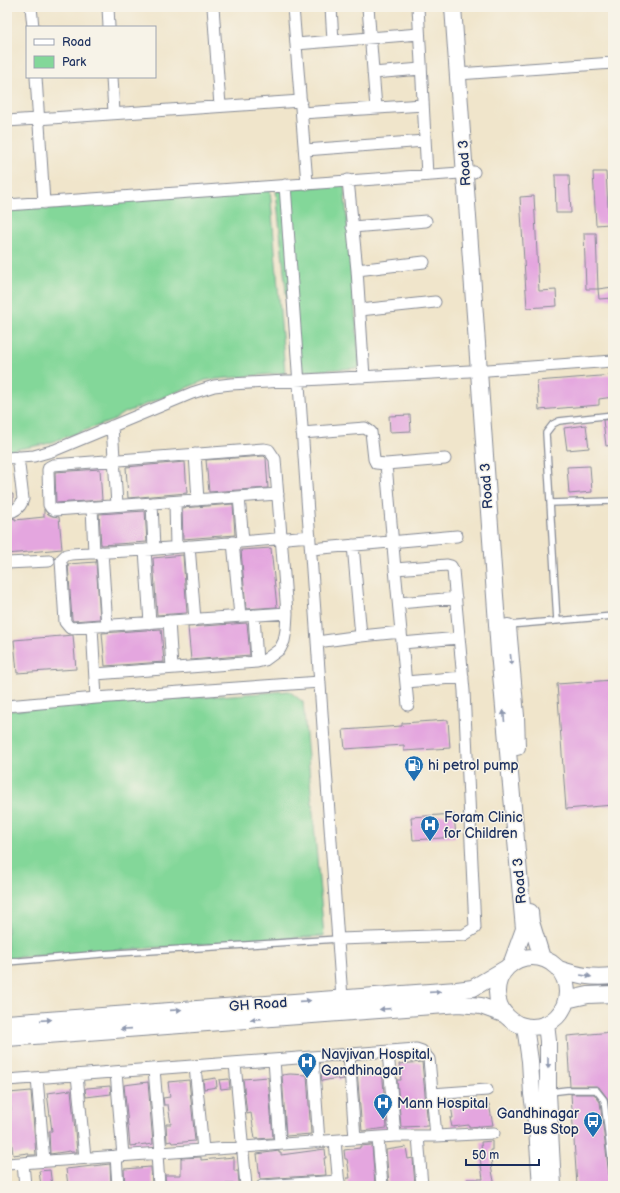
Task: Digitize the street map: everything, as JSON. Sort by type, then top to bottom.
[{"type":"street","points":[[31,7],[33,26]]},
{"type":"street","points":[[108,7],[109,26]]},
{"type":"street","points":[[213,7],[220,106]]},
{"type":"street","points":[[293,7],[308,183]]},
{"type":"street","points":[[331,7],[333,40]]},
{"type":"street","points":[[368,7],[376,108]]},
{"type":"street","points":[[418,7],[427,175]]},
{"type":"street","name":"Road 3","points":[[454,7],[462,74],[502,625],[503,709],[524,930],[509,966]]},
{"type":"street","name":"Road 3","points":[[462,74],[463,7]]},
{"type":"street","points":[[296,44],[419,34]]},
{"type":"street","points":[[462,74],[613,63]]},
{"type":"street","points":[[373,73],[421,69]]},
{"type":"street","points":[[36,78],[44,202]]},
{"type":"street","points":[[112,78],[114,114]]},
{"type":"street","points":[[7,120],[301,101]]},
{"type":"street","points":[[302,113],[423,104]]},
{"type":"street","points":[[305,150],[425,141]]},
{"type":"street","points":[[7,205],[469,172]]},
{"type":"street","points":[[348,180],[357,270],[364,377]]},
{"type":"street","points":[[285,185],[342,998]]},
{"type":"street","points":[[352,227],[426,221]]},
{"type":"street","points":[[357,270],[424,262]]},
{"type":"street","points":[[360,310],[435,302]]},
{"type":"street","points":[[7,513],[17,510],[22,505],[23,499],[13,458],[34,456],[55,450],[192,393],[214,386],[613,361]]},
{"type":"street","points":[[112,426],[117,505]]},
{"type":"street","points":[[302,433],[368,429],[371,432],[374,459],[376,464],[445,459]]},
{"type":"street","points":[[95,674],[257,662],[265,660],[280,649],[284,641],[287,613],[278,494],[275,459],[269,450],[264,449],[49,467],[49,505],[55,510],[278,494]]},
{"type":"street","points":[[195,454],[198,500]]},
{"type":"street","points":[[386,464],[408,705]]},
{"type":"street","points":[[239,497],[238,542],[240,616]]},
{"type":"street","points":[[175,502],[176,547]]},
{"type":"street","points":[[150,623],[150,549],[152,503]]},
{"type":"street","points":[[92,507],[108,626]]},
{"type":"street","points":[[287,613],[70,628],[65,622],[61,560],[66,555],[310,536]]},
{"type":"street","points":[[310,549],[457,536]]},
{"type":"street","points":[[353,545],[361,636]]},
{"type":"street","points":[[189,546],[195,620]]},
{"type":"street","points":[[7,563],[49,561]]},
{"type":"street","points":[[338,939],[464,935],[475,928],[463,677],[453,570],[451,566],[447,565],[395,569]]},
{"type":"street","points":[[399,603],[456,598]]},
{"type":"street","points":[[254,615],[257,662]]},
{"type":"street","points":[[169,622],[172,668]]},
{"type":"street","name":"Road 3","points":[[502,625],[516,716],[531,922],[542,958]]},
{"type":"street","points":[[92,627],[96,698]]},
{"type":"street","points":[[317,642],[361,636],[459,638]]},
{"type":"street","points":[[406,682],[463,677]]},
{"type":"street","points":[[7,706],[320,682]]},
{"type":"street","points":[[532,956],[551,962],[559,969],[565,978],[567,989],[566,1000],[562,1010],[556,1018],[546,1024],[536,1027],[525,1026],[515,1022],[506,1015],[499,1002],[497,988],[500,978],[509,966],[522,958],[532,956]]},
{"type":"street","name":"GH Road","points":[[7,1023],[457,990],[473,988],[509,966]]},
{"type":"street","points":[[559,969],[593,978],[613,976]]},
{"type":"street","points":[[566,1000],[588,995],[613,994]]},
{"type":"street","name":"GH Road","points":[[7,1038],[459,1004],[481,1006],[506,1015]]},
{"type":"street","points":[[541,1186],[537,1129],[540,1093],[548,1042],[546,1024]]},
{"type":"street","points":[[525,1026],[530,1061],[540,1093],[553,1186]]},
{"type":"street","points":[[7,1080],[416,1049],[422,1050],[429,1059],[436,1136]]},
{"type":"street","points":[[388,1051],[395,1136]]},
{"type":"street","points":[[349,1054],[355,1139]]},
{"type":"street","points":[[313,1056],[319,1142]]},
{"type":"street","points":[[274,1060],[280,1144]]},
{"type":"street","points":[[235,1063],[246,1186]]},
{"type":"street","points":[[195,1066],[203,1150]]},
{"type":"street","points":[[154,1069],[159,1153],[159,1186]]},
{"type":"street","points":[[116,1072],[119,1156],[118,1186]]},
{"type":"street","points":[[77,1074],[85,1158]]},
{"type":"street","points":[[37,1078],[44,1161]]},
{"type":"street","points":[[432,1094],[487,1090]]},
{"type":"street","points":[[7,1164],[395,1136],[436,1136],[494,1133]]},
{"type":"street","points":[[418,1136],[422,1186]]},
{"type":"street","points":[[378,1138],[382,1186]]},
{"type":"street","points":[[262,1186],[339,1183],[335,1141]]},
{"type":"street","points":[[23,1163],[25,1186]]},
{"type":"lane","points":[[557,621],[546,433],[559,421],[613,415]]},
{"type":"lane","points":[[550,503],[613,501]]},
{"type":"lane","points":[[502,625],[613,616]]},
{"type":"lane","points":[[7,962],[102,954],[338,939]]},
{"type":"lane","points":[[540,1093],[567,1090],[596,1090],[604,1100],[613,1174]]},
{"type":"green space","points":[[344,184],[360,368],[294,372],[276,191]]},
{"type":"green space","points":[[270,189],[285,373],[206,380],[122,414],[112,421],[46,444],[7,451],[7,208]]},
{"type":"green space","points":[[289,691],[303,702],[324,936],[7,958],[7,711]]},
{"type":"building","points":[[593,172],[606,172],[609,224],[596,225]]},
{"type":"building","points":[[555,175],[569,175],[571,213],[556,213]]},
{"type":"building","points":[[534,196],[539,291],[556,290],[557,306],[527,308],[520,197]]},
{"type":"building","points":[[584,233],[596,233],[598,289],[586,289]]},
{"type":"building","points":[[613,287],[613,298],[599,299],[598,289]]},
{"type":"building","points":[[613,375],[613,397],[599,399],[599,405],[539,410],[537,381]]},
{"type":"building","points":[[410,415],[411,431],[390,432],[389,416]]},
{"type":"building","points":[[613,419],[613,445],[606,446],[603,420]]},
{"type":"building","points":[[586,425],[589,448],[567,450],[564,428]]},
{"type":"building","points":[[264,456],[266,458],[268,488],[209,492],[206,460]]},
{"type":"building","points":[[185,462],[187,493],[128,498],[126,467]]},
{"type":"building","points":[[590,466],[592,492],[569,494],[567,467]]},
{"type":"building","points":[[100,469],[102,500],[56,503],[55,472]]},
{"type":"building","points":[[7,494],[13,494],[13,503],[7,506]]},
{"type":"building","points":[[233,504],[235,535],[183,539],[182,508]]},
{"type":"building","points":[[44,509],[48,514],[59,517],[62,549],[7,554],[7,520],[15,518],[15,520],[44,517]]},
{"type":"building","points":[[145,511],[147,542],[101,545],[99,514]]},
{"type":"building","points":[[271,548],[277,607],[246,609],[241,550]]},
{"type":"building","points":[[183,555],[187,613],[157,615],[153,558]]},
{"type":"building","points":[[96,562],[100,619],[73,621],[68,564]]},
{"type":"building","points":[[247,623],[250,655],[191,660],[188,627]]},
{"type":"building","points":[[161,629],[164,662],[105,666],[102,633]]},
{"type":"building","points":[[73,635],[76,669],[17,673],[14,640]]},
{"type":"building","points":[[613,680],[613,805],[566,809],[557,684]]},
{"type":"building","points":[[448,720],[450,748],[404,751],[404,745],[345,749],[343,730],[402,726],[402,723]]},
{"type":"building","points":[[454,814],[456,837],[413,840],[411,817]]},
{"type":"building","points":[[613,1032],[613,1139],[608,1099],[599,1087],[570,1086],[567,1036]]},
{"type":"building","points":[[422,1062],[428,1126],[401,1127],[397,1080],[401,1080],[399,1064]]},
{"type":"building","points":[[366,1069],[367,1071],[382,1069],[387,1128],[362,1131],[357,1070]]},
{"type":"building","points":[[321,1071],[343,1071],[344,1079],[338,1080],[338,1078],[322,1081]]},
{"type":"building","points":[[282,1075],[307,1075],[311,1134],[286,1136]]},
{"type":"building","points":[[268,1077],[273,1138],[255,1139],[251,1113],[247,1114],[243,1079]]},
{"type":"building","points":[[216,1078],[217,1087],[204,1089],[203,1080]]},
{"type":"building","points":[[229,1079],[230,1088],[221,1089],[219,1080]]},
{"type":"building","points":[[189,1080],[195,1141],[167,1142],[166,1124],[171,1124],[168,1105],[164,1105],[163,1098],[170,1097],[168,1082]]},
{"type":"building","points":[[148,1082],[153,1144],[130,1146],[124,1085]]},
{"type":"building","points":[[110,1086],[111,1094],[86,1097],[85,1089],[87,1088]]},
{"type":"building","points":[[71,1090],[77,1152],[70,1151],[50,1154],[49,1131],[52,1131],[47,1093]]},
{"type":"building","points":[[31,1091],[36,1155],[28,1155],[28,1153],[13,1155],[8,1110],[11,1110],[9,1093]]},
{"type":"building","points":[[571,1094],[594,1094],[600,1102],[609,1175],[613,1178],[613,1186],[577,1186]]},
{"type":"building","points":[[489,1104],[493,1125],[452,1127],[450,1118],[453,1118],[451,1106],[462,1105],[463,1107]]},
{"type":"building","points":[[492,1141],[492,1150],[490,1150],[491,1166],[495,1186],[467,1186],[467,1179],[483,1179],[480,1158],[482,1158],[481,1142]]},
{"type":"building","points":[[372,1145],[375,1185],[348,1186],[347,1178],[350,1178],[344,1150]]},
{"type":"building","points":[[406,1147],[408,1159],[413,1158],[415,1186],[407,1186],[407,1182],[389,1184],[386,1150]]},
{"type":"building","points":[[325,1149],[326,1158],[324,1158],[326,1175],[260,1179],[257,1154],[279,1151],[281,1155]]},
{"type":"building","points":[[201,1157],[201,1160],[234,1157],[234,1171],[238,1171],[239,1184],[218,1184],[218,1186],[166,1186],[165,1175],[181,1175],[181,1158]]},
{"type":"building","points":[[110,1164],[111,1186],[68,1186],[66,1169]]},
{"type":"building","points":[[151,1167],[152,1186],[125,1186],[124,1169]]},
{"type":"building","points":[[50,1170],[52,1186],[41,1186],[39,1171]]},
{"type":"place","name":"hi petrol pump","points":[[414,782]]},
{"type":"place","name":"Foram Clinic for Children","points":[[430,842]]},
{"type":"place","name":"Navjivan Hospital, Gandhinagar","points":[[307,1079]]},
{"type":"place","name":"Mann Hospital","points":[[383,1120]]},
{"type":"place","name":"Gandhinagar Bus Stop","points":[[593,1138]]}]
